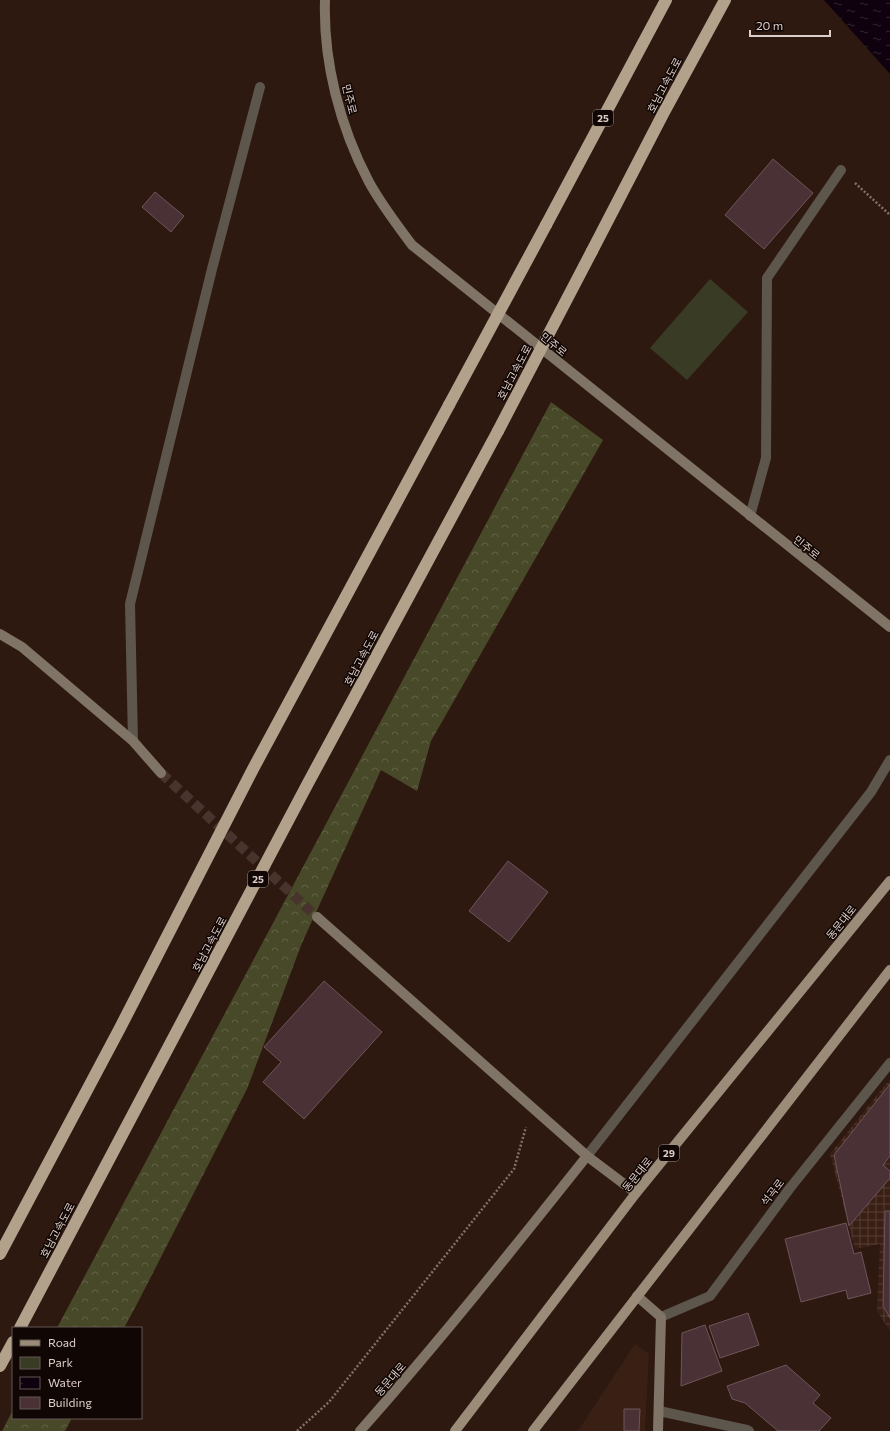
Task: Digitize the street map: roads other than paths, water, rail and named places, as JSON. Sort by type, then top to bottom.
[{"type":"highway","name":"호남고속도로","points":[[21,1327],[307,785],[498,431],[662,114],[725,0]]},
{"type":"highway","name":"25","points":[[0,1254],[120,1028],[253,769],[663,5]]},
{"type":"highway","points":[[0,1366],[12,1344]]},
{"type":"main road","name":"동문대로","points":[[455,1431],[636,1193],[890,881]]},
{"type":"main road","points":[[533,1431],[890,970]]},
{"type":"street","name":"민주로","points":[[325,0],[324,23],[330,69],[340,111],[353,148],[369,182],[387,212],[412,245],[890,627]]},
{"type":"street","points":[[133,741],[130,604],[212,269],[260,87]]},
{"type":"street","points":[[750,516],[766,458],[767,278],[841,170]]},
{"type":"street","points":[[0,634],[22,647],[133,741],[161,773]]},
{"type":"street","points":[[587,1156],[871,792],[890,760]]},
{"type":"street","points":[[317,917],[587,1156],[636,1193]]},
{"type":"street","name":"석곡로","points":[[661,1317],[710,1296],[790,1188],[890,1063]]},
{"type":"street","name":"동문대로","points":[[360,1431],[422,1361],[587,1156]]},
{"type":"street","points":[[638,1296],[661,1317],[658,1431]]},
{"type":"street","points":[[659,1410],[749,1431]]},
{"type":"water","points":[[824,0],[890,0],[890,74]]},
{"type":"tunnel","points":[[161,773],[317,917]]}]
